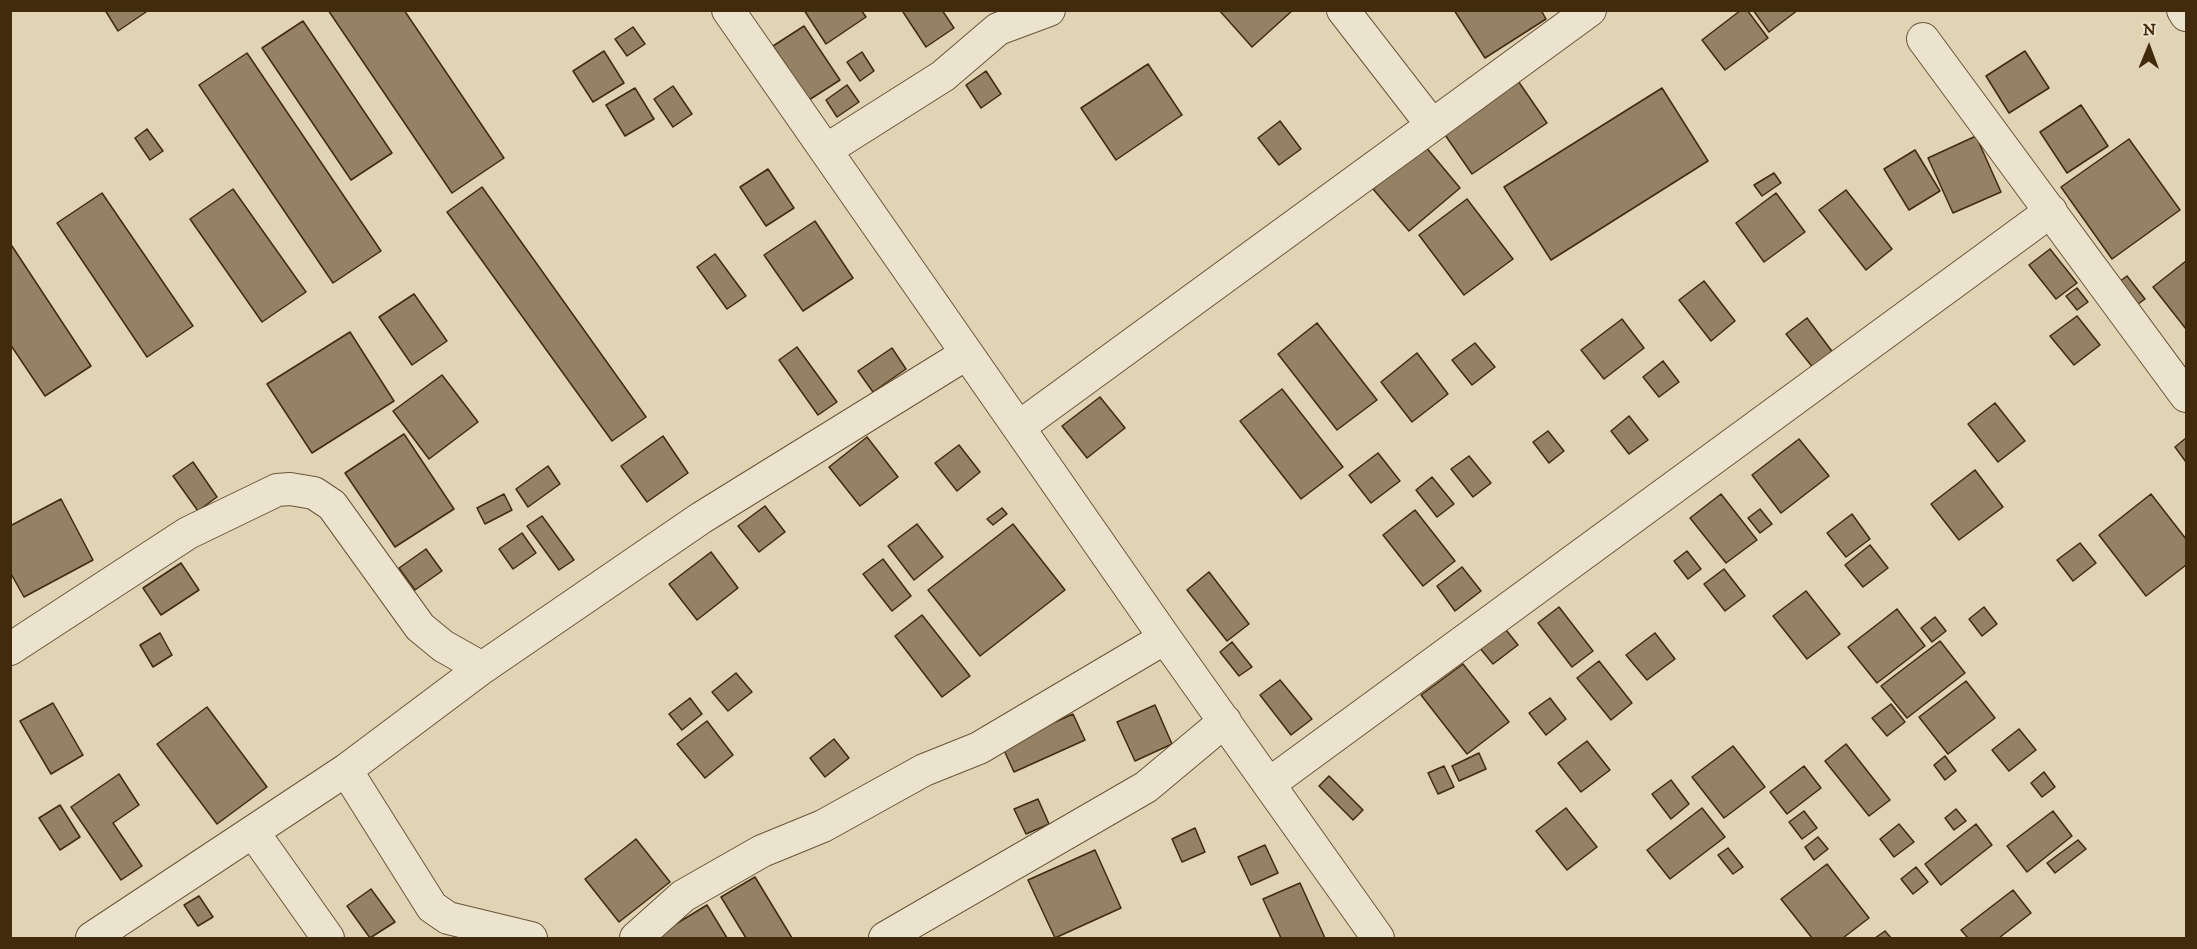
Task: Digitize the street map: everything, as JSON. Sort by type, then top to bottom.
[{"type":"street","points":[[826,150],[944,76],[999,29],[1048,10]]},
{"type":"street","points":[[1343,10],[1432,125]]},
{"type":"street","points":[[1019,427],[1590,10]]},
{"type":"street","points":[[2183,10],[2187,15]]},
{"type":"street","points":[[743,17],[826,150],[966,354],[1378,939]]},
{"type":"street","points":[[1923,39],[2187,396]]},
{"type":"street","points":[[1269,784],[2051,211]]},
{"type":"street","points":[[92,939],[346,770],[482,668],[701,518],[966,354]]},
{"type":"street","points":[[10,649],[188,532],[277,490],[290,489],[314,493],[332,505],[420,627],[443,646],[482,668]]},
{"type":"street","points":[[636,939],[692,891],[762,852],[823,826],[924,770],[979,748],[1165,639]]},
{"type":"street","points":[[885,939],[1146,787],[1225,721]]},
{"type":"street","points":[[346,770],[432,908],[448,918],[531,939]]},
{"type":"street","points":[[253,832],[328,939]]},
{"type":"building","points":[[105,10],[149,10],[118,31]]},
{"type":"building","points":[[328,10],[404,10],[504,158],[452,193]]},
{"type":"building","points":[[804,10],[861,10],[866,17],[826,44]]},
{"type":"building","points":[[906,10],[942,10],[954,28],[926,47],[903,12]]},
{"type":"building","points":[[1219,10],[1293,10],[1252,47]]},
{"type":"building","points":[[1454,10],[1541,10],[1546,19],[1485,58]]},
{"type":"building","points":[[1741,10],[1747,10],[1768,38],[1725,70],[1702,40]]},
{"type":"building","points":[[1753,10],[1798,10],[1769,32]]},
{"type":"building","points":[[303,21],[392,153],[351,180],[262,48]]},
{"type":"building","points":[[804,26],[840,80],[809,100],[773,46]]},
{"type":"building","points":[[633,27],[645,44],[627,56],[615,39]]},
{"type":"building","points":[[604,51],[624,83],[593,102],[573,71]]},
{"type":"building","points":[[2025,51],[2049,88],[2009,113],[1986,76]]},
{"type":"building","points":[[862,52],[874,71],[860,81],[847,62]]},
{"type":"building","points":[[247,53],[381,251],[333,283],[199,85]]},
{"type":"building","points":[[1148,64],[1182,115],[1116,160],[1081,108]]},
{"type":"building","points":[[986,71],[1001,94],[981,108],[966,85]]},
{"type":"building","points":[[1516,78],[1547,123],[1472,174],[1441,129]]},
{"type":"building","points":[[847,85],[859,102],[837,117],[826,100]]},
{"type":"building","points":[[673,86],[692,114],[673,127],[654,99]]},
{"type":"building","points":[[635,88],[654,119],[625,136],[606,105]]},
{"type":"building","points":[[1662,88],[1708,161],[1551,260],[1504,187]]},
{"type":"building","points":[[2081,105],[2108,146],[2067,173],[2040,132]]},
{"type":"building","points":[[1280,121],[1301,149],[1279,165],[1258,138]]},
{"type":"building","points":[[147,129],[163,151],[150,160],[135,138]]},
{"type":"building","points":[[1976,136],[2001,192],[1953,213],[1928,158]]},
{"type":"building","points":[[2129,139],[2180,210],[2112,259],[2061,187]]},
{"type":"building","points":[[1425,146],[1460,188],[1409,231],[1373,189]]},
{"type":"building","points":[[1915,150],[1940,191],[1909,210],[1884,169]]},
{"type":"building","points":[[768,169],[794,208],[766,226],[740,187]]},
{"type":"building","points":[[1774,173],[1781,183],[1762,196],[1754,185]]},
{"type":"building","points":[[482,187],[646,417],[612,441],[447,212]]},
{"type":"building","points":[[233,189],[306,292],[262,322],[190,219]]},
{"type":"building","points":[[1846,190],[1892,249],[1866,270],[1819,210]]},
{"type":"building","points":[[102,193],[193,326],[147,357],[57,223]]},
{"type":"building","points":[[1776,193],[1805,232],[1764,262],[1736,223]]},
{"type":"building","points":[[1467,199],[1513,259],[1464,295],[1419,235]]},
{"type":"building","points":[[815,221],[853,278],[803,311],[764,255]]},
{"type":"building","points":[[10,243],[91,366],[45,396],[10,344]]},
{"type":"building","points":[[2050,249],[2077,283],[2056,299],[2029,265]]},
{"type":"building","points":[[715,254],[746,296],[727,309],[697,267]]},
{"type":"building","points":[[2186,261],[2186,329],[2153,287]]},
{"type":"building","points":[[2127,276],[2145,299],[2134,307],[2116,284]]},
{"type":"building","points":[[1704,281],[1735,321],[1711,341],[1679,300]]},
{"type":"building","points":[[2077,288],[2088,302],[2077,310],[2066,296]]},
{"type":"building","points":[[414,294],[447,341],[412,365],[379,317]]},
{"type":"building","points":[[2077,316],[2100,345],[2074,365],[2050,336]]},
{"type":"building","points":[[1807,318],[1834,354],[1814,369],[1786,334]]},
{"type":"building","points":[[1622,319],[1644,348],[1604,379],[1581,350]]},
{"type":"building","points":[[1317,323],[1377,400],[1337,430],[1278,354]]},
{"type":"building","points":[[350,332],[394,401],[312,453],[267,384]]},
{"type":"building","points":[[1475,343],[1495,367],[1472,385],[1452,360]]},
{"type":"building","points":[[797,347],[837,402],[818,415],[779,360]]},
{"type":"building","points":[[892,348],[906,369],[873,392],[858,371]]},
{"type":"building","points":[[1417,353],[1448,394],[1412,422],[1381,382]]},
{"type":"building","points":[[1663,361],[1679,382],[1659,397],[1643,377]]},
{"type":"building","points":[[442,375],[478,422],[429,459],[393,411]]},
{"type":"building","points":[[1282,389],[1343,467],[1301,499],[1240,421]]},
{"type":"building","points":[[1100,397],[1125,428],[1087,458],[1062,426]]},
{"type":"building","points":[[1995,403],[2025,441],[1998,462],[1968,424]]},
{"type":"building","points":[[1629,416],[1648,440],[1629,454],[1611,431]]},
{"type":"building","points":[[1548,431],[1564,451],[1549,463],[1533,442]]},
{"type":"building","points":[[404,434],[454,509],[395,547],[345,473]]},
{"type":"building","points":[[663,436],[688,473],[647,502],[621,466]]},
{"type":"building","points":[[867,437],[898,477],[860,506],[829,467]]},
{"type":"building","points":[[2186,438],[2186,462],[2175,447]]},
{"type":"building","points":[[1799,439],[1829,476],[1781,513],[1752,475]]},
{"type":"building","points":[[959,445],[980,472],[957,491],[935,463]]},
{"type":"building","points":[[1378,453],[1400,481],[1371,503],[1349,475]]},
{"type":"building","points":[[1469,456],[1491,483],[1473,497],[1451,469]]},
{"type":"building","points":[[193,462],[217,497],[198,511],[173,476]]},
{"type":"building","points":[[548,466],[560,484],[528,507],[516,489]]},
{"type":"building","points":[[1975,470],[2003,507],[1959,540],[1931,504]]},
{"type":"building","points":[[1432,477],[1454,504],[1437,517],[1416,490]]},
{"type":"building","points":[[504,494],[512,510],[485,524],[477,508]]},
{"type":"building","points":[[1721,494],[1757,540],[1726,563],[1690,518]]},
{"type":"building","points":[[2151,494],[2186,539],[2186,565],[2146,596],[2099,535]]},
{"type":"building","points":[[61,499],[93,560],[24,597],[10,572],[10,526]]},
{"type":"building","points":[[765,506],[785,532],[759,552],[738,526]]},
{"type":"building","points":[[1002,508],[1007,514],[993,525],[987,519]]},
{"type":"building","points":[[1760,509],[1772,524],[1760,533],[1748,518]]},
{"type":"building","points":[[1415,510],[1455,561],[1423,586],[1383,535]]},
{"type":"building","points":[[1852,514],[1870,539],[1846,557],[1827,533]]},
{"type":"building","points":[[542,516],[574,560],[559,570],[527,526]]},
{"type":"building","points":[[917,524],[943,557],[914,580],[888,546]]},
{"type":"building","points":[[1013,524],[1065,590],[980,656],[928,590]]},
{"type":"building","points":[[522,533],[536,553],[513,569],[499,549]]},
{"type":"building","points":[[2080,543],[2096,563],[2073,581],[2057,560]]},
{"type":"building","points":[[1870,545],[1888,568],[1863,587],[1845,565]]},
{"type":"building","points":[[426,549],[442,571],[415,590],[399,568]]},
{"type":"building","points":[[1687,551],[1701,569],[1688,579],[1674,561]]},
{"type":"building","points":[[711,552],[738,588],[697,620],[669,584]]},
{"type":"building","points":[[883,559],[911,596],[892,611],[863,574]]},
{"type":"building","points":[[181,563],[199,590],[161,615],[143,588]]},
{"type":"building","points":[[1462,567],[1481,591],[1455,611],[1437,586]]},
{"type":"building","points":[[1724,569],[1745,596],[1725,611],[1704,584]]},
{"type":"building","points":[[1209,572],[1249,624],[1227,641],[1187,590]]},
{"type":"building","points":[[1806,591],[1840,634],[1807,659],[1773,616]]},
{"type":"building","points":[[1559,607],[1593,651],[1572,667],[1538,623]]},
{"type":"building","points":[[1984,607],[1997,624],[1982,636],[1969,619]]},
{"type":"building","points":[[1897,609],[1925,646],[1877,683],[1848,647]]},
{"type":"building","points":[[922,615],[970,676],[942,697],[895,636]]},
{"type":"building","points":[[1935,617],[1946,631],[1932,642],[1921,628]]},
{"type":"building","points":[[1499,621],[1518,645],[1493,664],[1474,641]]},
{"type":"building","points":[[160,633],[172,655],[153,667],[140,645]]},
{"type":"building","points":[[1655,633],[1675,659],[1647,680],[1626,655]]},
{"type":"building","points":[[1940,641],[1965,673],[1907,718],[1881,686]]},
{"type":"building","points":[[1232,642],[1252,667],[1239,676],[1220,652]]},
{"type":"building","points":[[1599,661],[1632,703],[1611,720],[1577,678]]},
{"type":"building","points":[[1463,664],[1509,722],[1467,754],[1421,695]]},
{"type":"building","points":[[736,673],[752,692],[728,711],[712,692]]},
{"type":"building","points":[[1280,680],[1312,719],[1291,735],[1260,695]]},
{"type":"building","points":[[1966,681],[1995,718],[1948,754],[1919,717]]},
{"type":"building","points":[[690,698],[702,714],[682,730],[669,714]]},
{"type":"building","points":[[1550,698],[1566,719],[1546,735],[1529,713]]},
{"type":"building","points":[[53,703],[83,755],[51,774],[20,721]]},
{"type":"building","points":[[1891,704],[1905,722],[1887,736],[1872,718]]},
{"type":"building","points":[[1155,705],[1172,744],[1135,761],[1117,722]]},
{"type":"building","points":[[207,707],[267,787],[217,824],[157,744]]},
{"type":"building","points":[[1073,714],[1085,740],[1014,772],[1002,746]]},
{"type":"building","points":[[707,721],[733,755],[705,778],[677,744]]},
{"type":"building","points":[[2019,729],[2036,750],[2009,771],[1992,750]]},
{"type":"building","points":[[834,739],[849,758],[825,777],[810,758]]},
{"type":"building","points":[[1587,741],[1610,770],[1581,792],[1558,763]]},
{"type":"building","points":[[1846,744],[1890,800],[1869,816],[1825,761]]},
{"type":"building","points":[[1733,746],[1765,787],[1724,818],[1692,777]]},
{"type":"building","points":[[1479,753],[1486,769],[1459,781],[1452,766]]},
{"type":"building","points":[[1945,756],[1956,771],[1945,780],[1934,765]]},
{"type":"building","points":[[1444,766],[1454,787],[1438,794],[1428,773]]},
{"type":"building","points":[[1804,766],[1821,788],[1787,814],[1770,792]]},
{"type":"building","points":[[2044,772],[2055,787],[2042,797],[2031,783]]},
{"type":"building","points":[[119,774],[139,805],[113,823],[142,866],[121,880],[71,807]]},
{"type":"building","points":[[1329,776],[1363,810],[1353,820],[1319,786]]},
{"type":"building","points":[[1671,780],[1689,804],[1671,819],[1652,794]]},
{"type":"building","points":[[1038,799],[1049,824],[1026,834],[1014,809]]},
{"type":"building","points":[[60,805],[80,837],[60,850],[39,818]]},
{"type":"building","points":[[1566,808],[1597,847],[1567,870],[1536,831]]},
{"type":"building","points":[[1702,808],[1725,837],[1670,879],[1647,850]]},
{"type":"building","points":[[1956,809],[1966,821],[1954,830],[1945,818]]},
{"type":"building","points":[[1804,811],[1817,828],[1802,839],[1789,822]]},
{"type":"building","points":[[2053,811],[2072,836],[2027,872],[2007,846]]},
{"type":"building","points":[[1899,824],[1914,842],[1894,857],[1880,839]]},
{"type":"building","points":[[1976,824],[1992,845],[1941,885],[1925,864]]},
{"type":"building","points":[[1195,828],[1205,852],[1182,862],[1172,839]]},
{"type":"building","points":[[1818,837],[1828,849],[1814,860],[1805,847]]},
{"type":"building","points":[[636,839],[670,882],[619,922],[585,879]]},
{"type":"building","points":[[2078,840],[2086,849],[2055,873],[2047,863]]},
{"type":"building","points":[[1265,845],[1278,873],[1251,885],[1238,857]]},
{"type":"building","points":[[1728,848],[1743,867],[1733,874],[1718,855]]},
{"type":"building","points":[[1095,850],[1121,908],[1055,938],[1028,880]]},
{"type":"building","points":[[1827,864],[1869,918],[1843,938],[1812,938],[1781,899]]},
{"type":"building","points":[[1916,867],[1928,882],[1913,894],[1901,879]]},
{"type":"building","points":[[755,877],[792,938],[746,938],[721,897]]},
{"type":"building","points":[[1300,883],[1325,938],[1281,938],[1263,899]]},
{"type":"building","points":[[371,889],[395,922],[370,938],[347,906]]},
{"type":"building","points":[[2013,890],[2031,913],[1999,938],[1968,938],[1961,930]]},
{"type":"building","points":[[199,896],[213,917],[198,926],[184,905]]},
{"type":"building","points":[[707,905],[727,938],[653,938]]},
{"type":"building","points":[[1885,931],[1891,938],[1875,938]]}]
